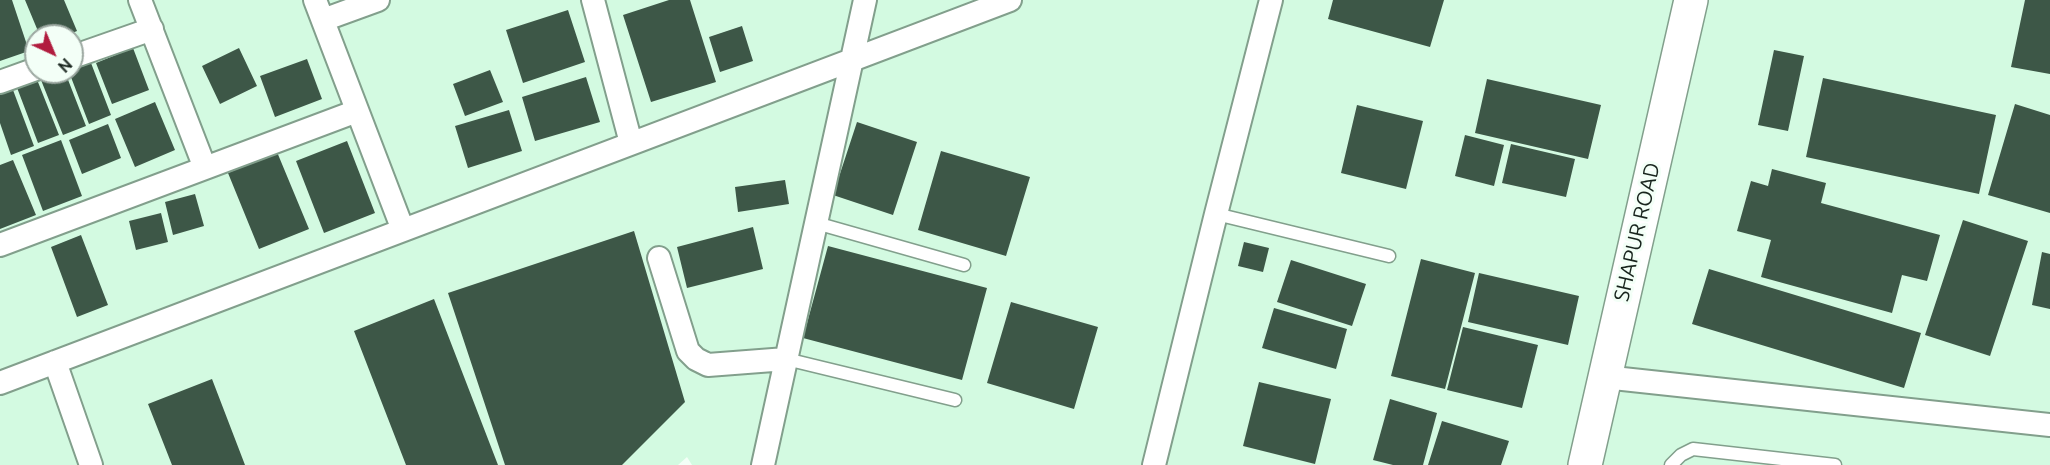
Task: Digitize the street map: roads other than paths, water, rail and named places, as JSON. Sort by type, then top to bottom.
[{"type":"street","points":[[140,0],[205,168]]},
{"type":"street","points":[[378,0],[319,10],[403,230]]},
{"type":"street","points":[[593,0],[631,143]]},
{"type":"street","points":[[763,465],[864,0]]},
{"type":"street","points":[[0,383],[1010,0]]},
{"type":"street","points":[[1154,465],[1271,0]]},
{"type":"street","name":"SHAPUR ROAD","points":[[1585,465],[1691,0]]},
{"type":"street","points":[[84,53],[152,29]]},
{"type":"street","points":[[0,81],[24,73]]},
{"type":"street","points":[[0,245],[357,111]]},
{"type":"street","points":[[659,258],[688,351],[696,359],[708,365],[786,358]]},
{"type":"street","points":[[55,362],[91,465]]},
{"type":"street","points":[[1604,377],[2050,425]]},
{"type":"lane","points":[[1216,214],[1389,256]]},
{"type":"lane","points":[[816,223],[964,265]]},
{"type":"lane","points":[[786,358],[955,400]]},
{"type":"lane","points":[[1671,465],[1681,455],[1693,449],[1835,465]]}]
